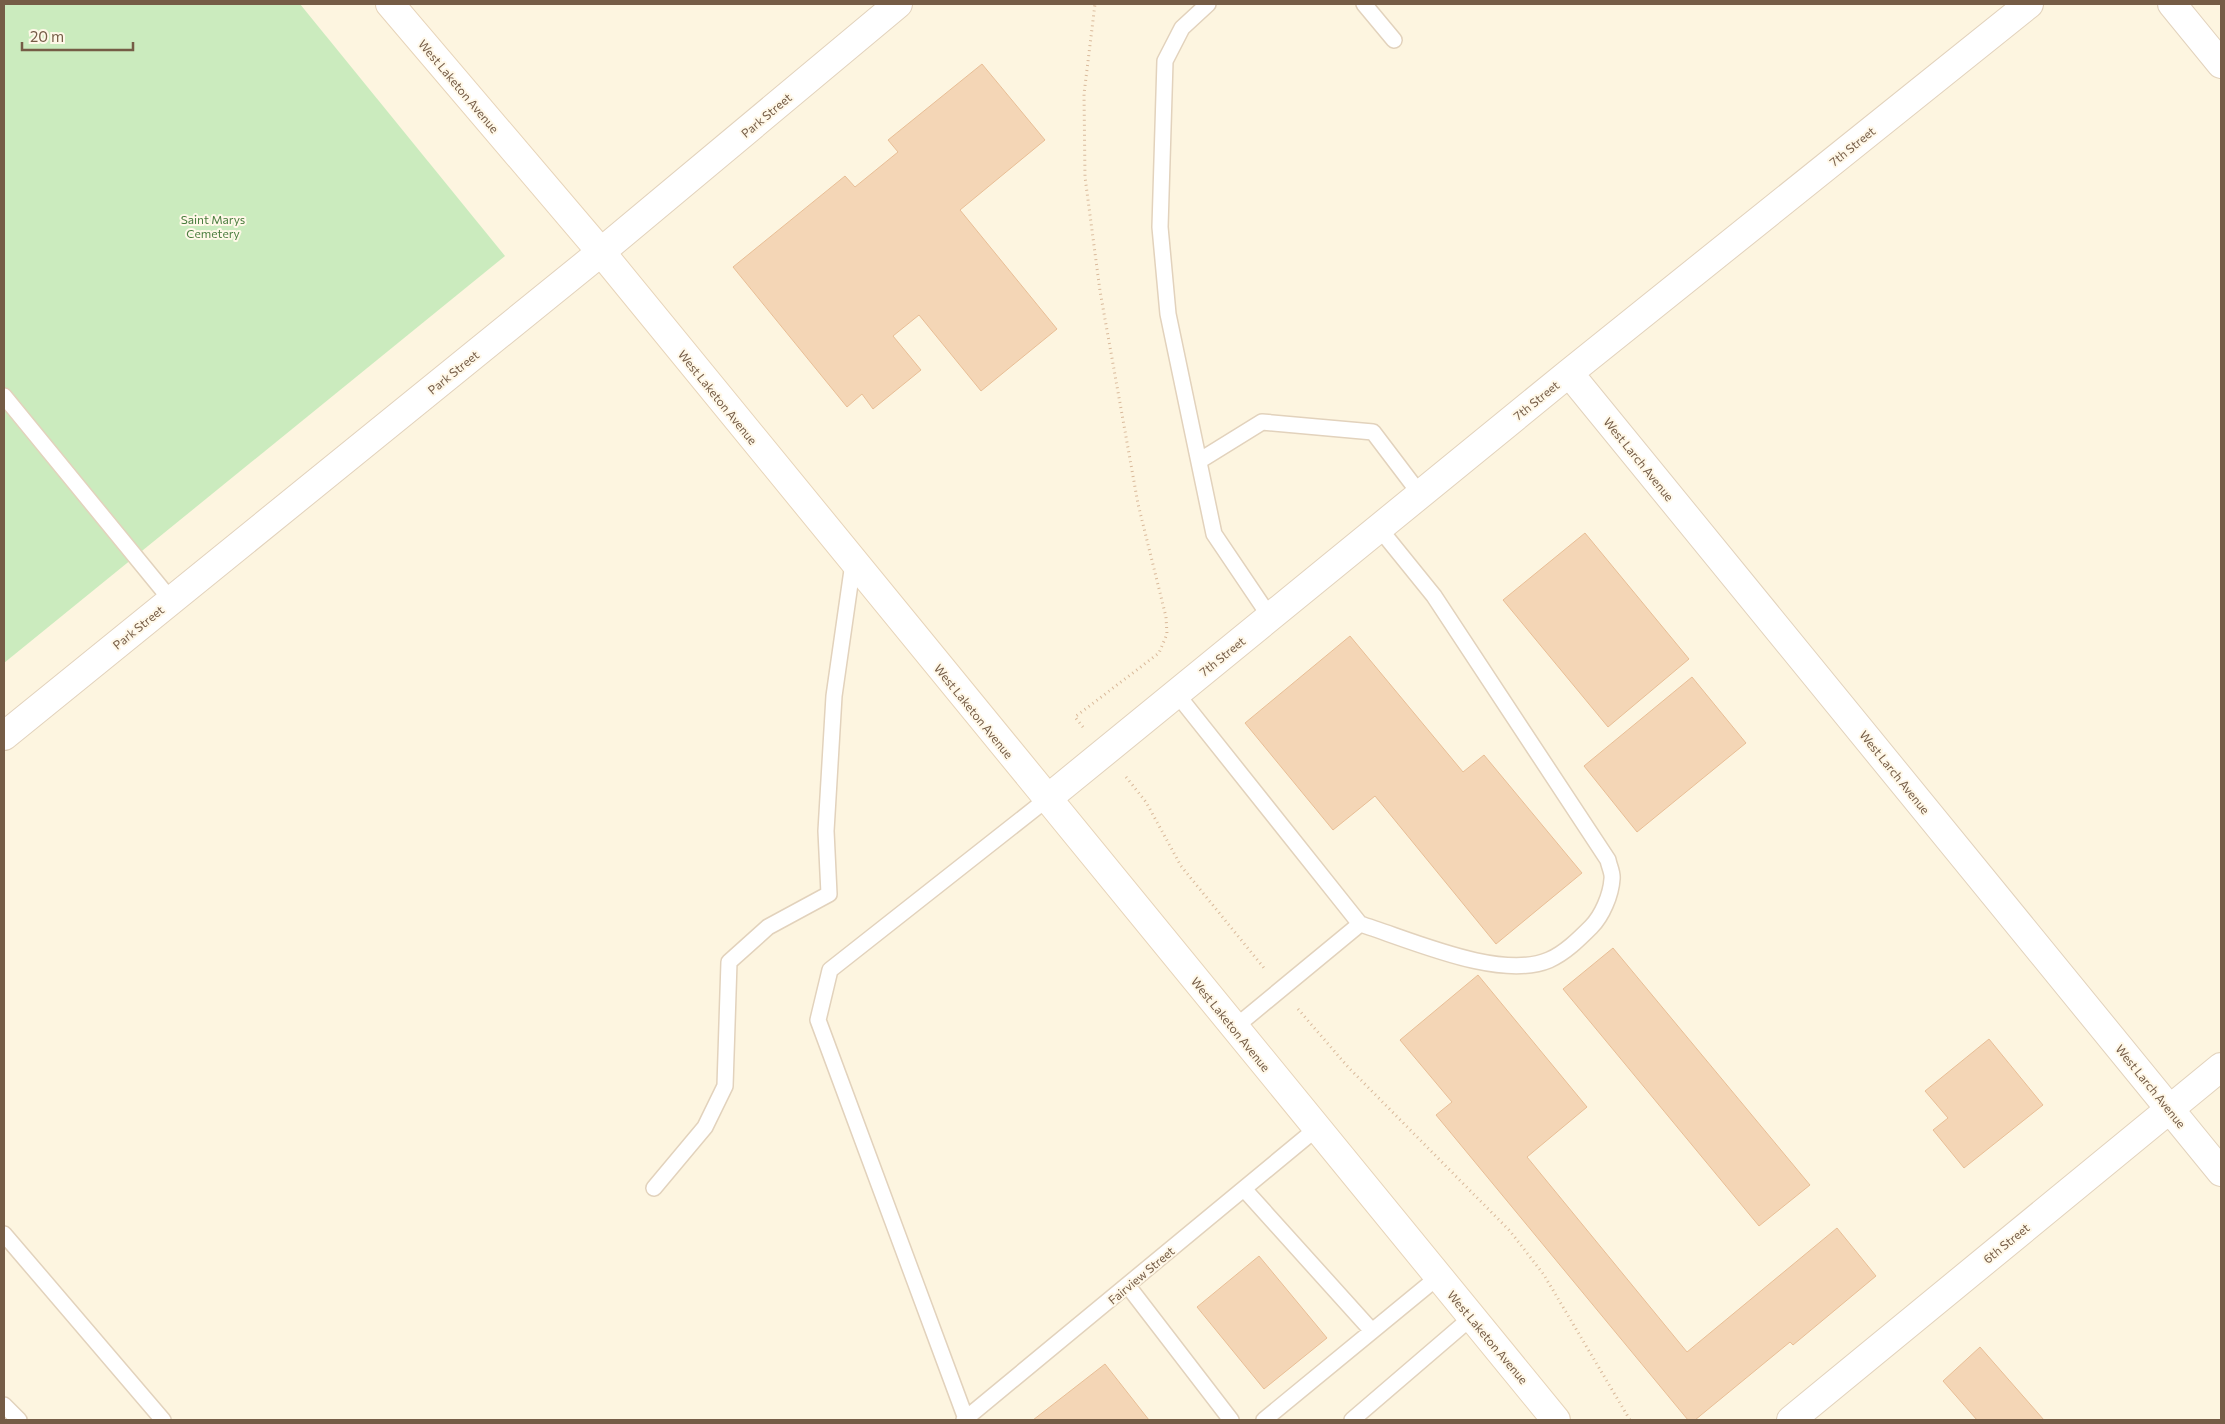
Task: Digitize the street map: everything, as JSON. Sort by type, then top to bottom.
[{"type":"street","name":"West Laketon Avenue","points":[[390,4],[601,252],[853,563],[1556,1420]]},
{"type":"street","name":"Park Street","points":[[4,736],[601,252],[898,4]]},
{"type":"street","name":"7th Street","points":[[1047,799],[1569,373],[2029,4]]},
{"type":"street","points":[[2172,4],[2221,64]]},
{"type":"street","name":"West Larch Avenue","points":[[1569,373],[2221,1172]]},
{"type":"street","name":"6th Street","points":[[1791,1420],[2221,1067]]},
{"type":"lane","points":[[1208,4],[1182,28],[1166,61],[1160,227],[1168,314],[1214,534],[1270,617]]},
{"type":"lane","points":[[1364,4],[1394,40]]},
{"type":"lane","points":[[4,396],[171,600]]},
{"type":"lane","points":[[1199,461],[1262,422],[1373,432],[1420,494]]},
{"type":"lane","points":[[1176,693],[1360,924],[1482,963],[1528,964],[1549,960],[1574,944],[1596,923],[1608,898],[1613,877],[1608,860],[1434,596],[1379,528]]},
{"type":"lane","points":[[654,1188],[704,1127],[725,1086],[729,962],[768,928],[829,894],[826,831],[834,696],[853,563]]},
{"type":"lane","points":[[965,1420],[818,1020],[830,970],[1047,799]]},
{"type":"lane","points":[[1234,1028],[1360,924]]},
{"type":"lane","name":"Fairview Street","points":[[965,1420],[1316,1129]]},
{"type":"lane","points":[[1244,1189],[1372,1332]]},
{"type":"lane","points":[[4,1234],[163,1420]]},
{"type":"lane","points":[[1264,1420],[1438,1277]]},
{"type":"lane","points":[[1128,1286],[1231,1420]]},
{"type":"lane","points":[[1352,1420],[1472,1318]]},
{"type":"lane","points":[[4,1405],[19,1420]]},
{"type":"green space","name":"Saint Marys Cemetery","points":[[4,4],[300,4],[505,256],[4,663]]},
{"type":"building","points":[[982,64],[1045,140],[960,210],[1057,329],[981,391],[919,315],[893,336],[921,370],[873,409],[862,394],[847,407],[733,267],[845,176],[855,187],[898,152],[888,140]]},
{"type":"building","points":[[1585,533],[1689,659],[1608,727],[1503,600]]},
{"type":"building","points":[[1350,636],[1463,772],[1484,755],[1582,873],[1496,944],[1375,796],[1333,830],[1245,723]]},
{"type":"building","points":[[1692,677],[1746,743],[1637,832],[1584,766]]},
{"type":"building","points":[[1613,948],[1810,1185],[1759,1226],[1563,989]]},
{"type":"building","points":[[1478,975],[1587,1107],[1527,1157],[1687,1352],[1837,1228],[1876,1276],[1793,1345],[1790,1342],[1695,1420],[1688,1420],[1436,1115],[1452,1102],[1400,1040]]},
{"type":"building","points":[[1989,1039],[2043,1105],[1964,1168],[1933,1130],[1948,1118],[1925,1091]]},
{"type":"building","points":[[1259,1256],[1327,1338],[1264,1389],[1197,1307]]},
{"type":"building","points":[[1980,1347],[2044,1420],[1977,1420],[1943,1381]]},
{"type":"building","points":[[1105,1364],[1149,1420],[1033,1420]]}]
